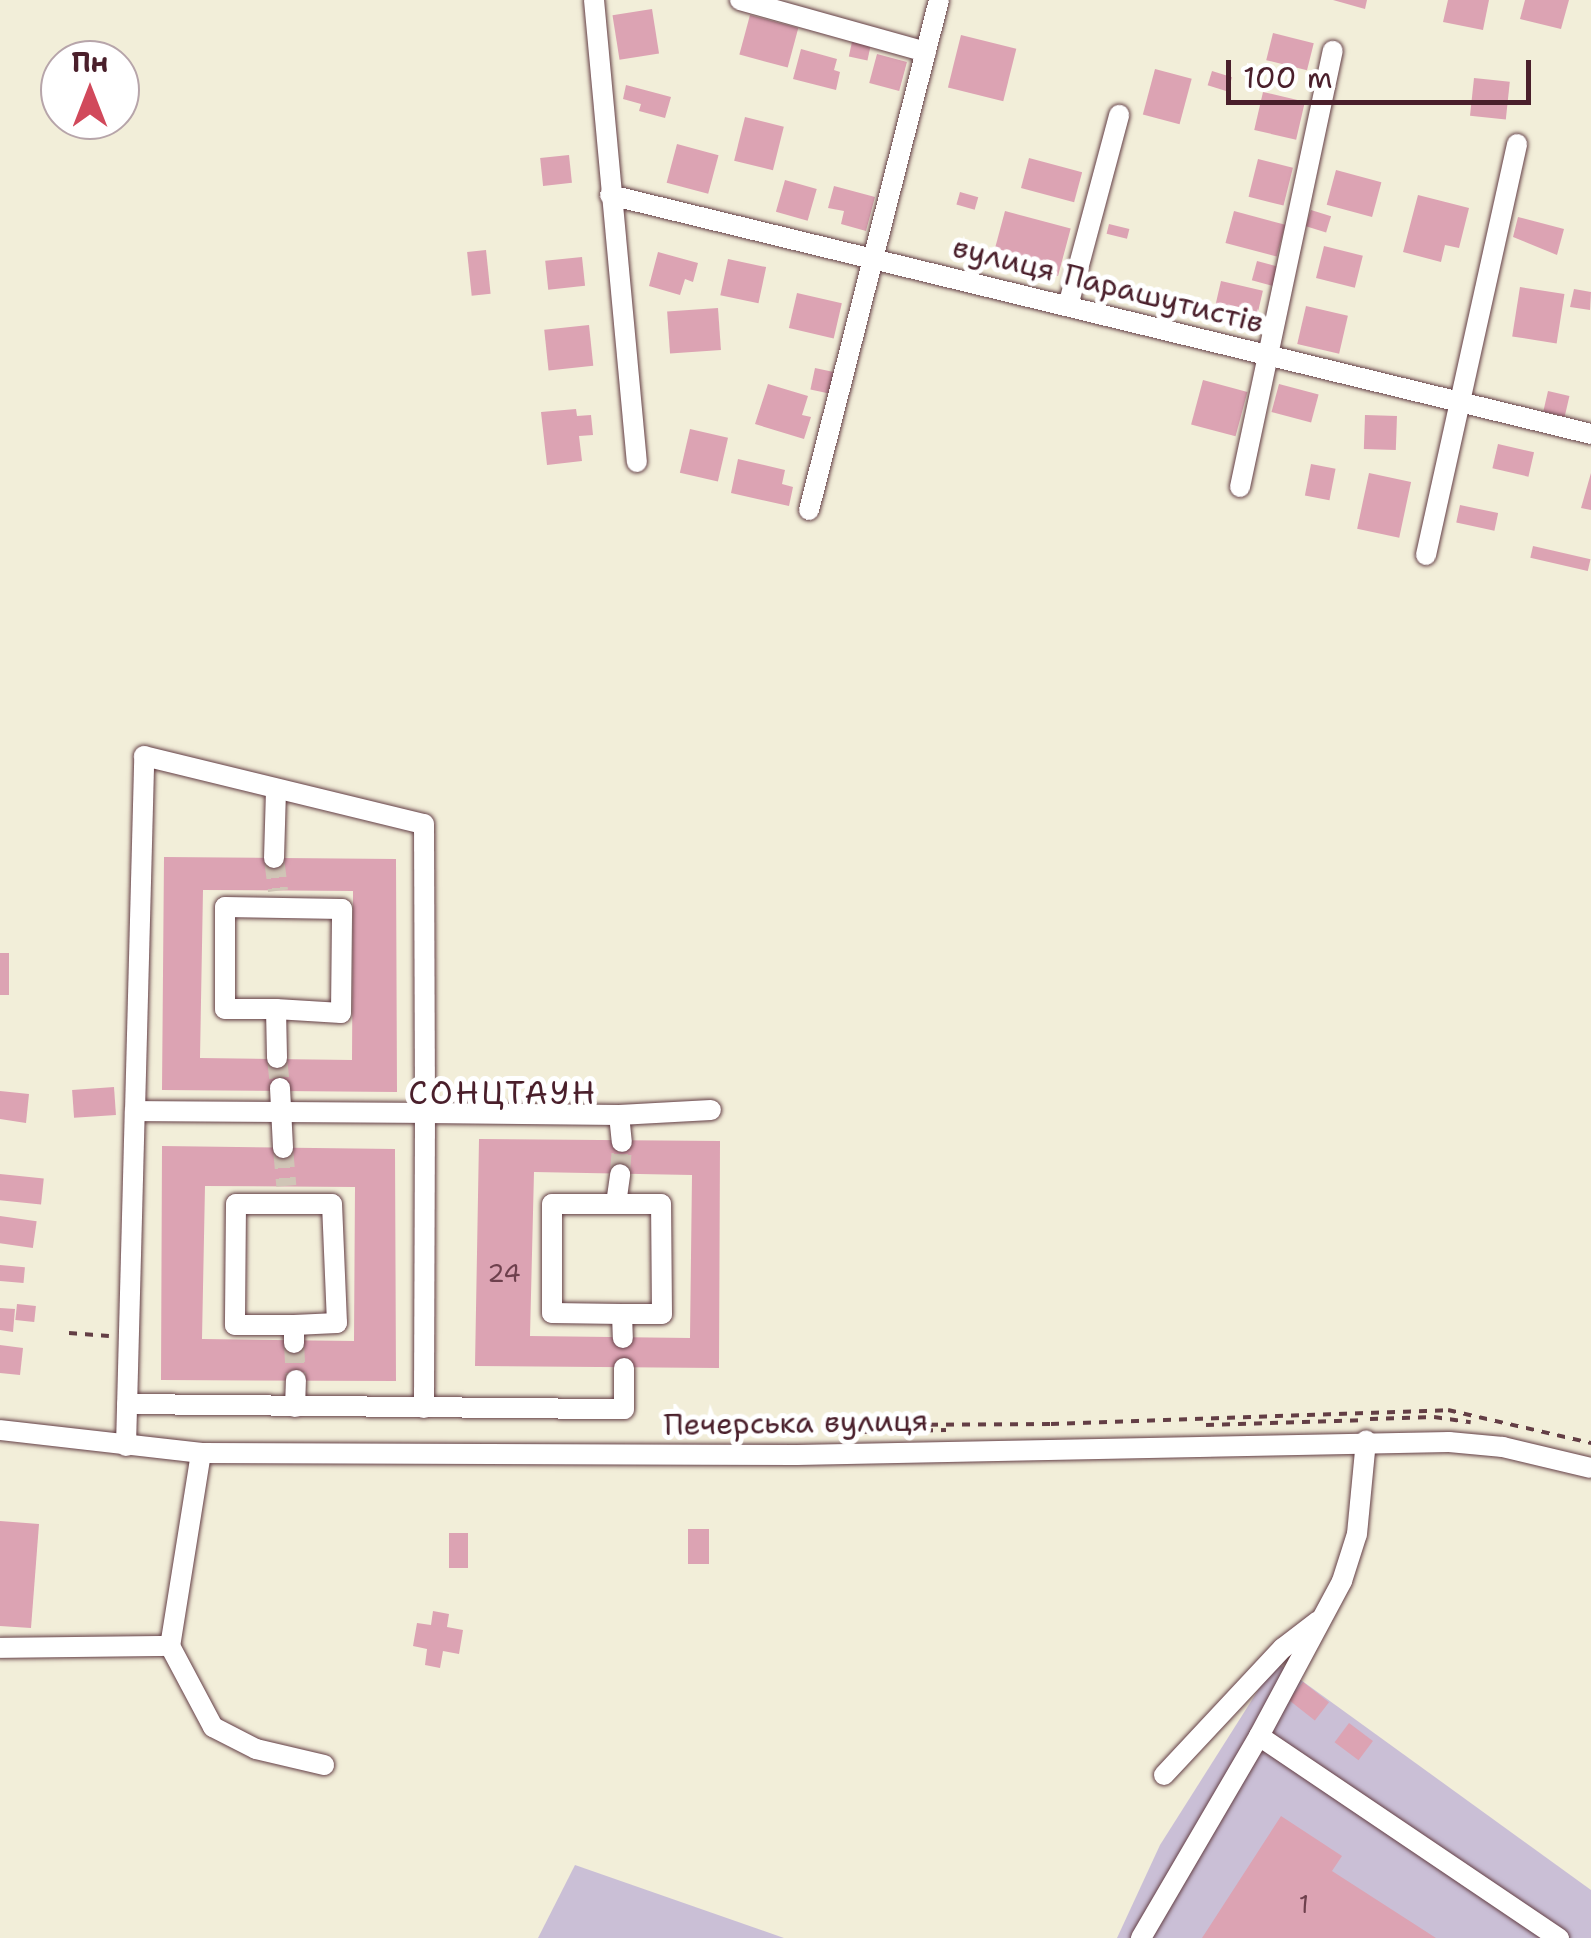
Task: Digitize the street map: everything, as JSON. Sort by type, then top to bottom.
[{"type":"street","points":[[594,0],[637,462]]},
{"type":"street","points":[[740,0],[926,52]]},
{"type":"street","points":[[809,510],[870,258],[939,0]]},
{"type":"street","points":[[1240,487],[1333,51]]},
{"type":"street","points":[[1068,306],[1119,115]]},
{"type":"street","points":[[1426,554],[1517,144]]},
{"type":"street","name":"вулиця Парашутистів","points":[[610,195],[1591,434]]},
{"type":"street","points":[[126,1446],[144,756],[424,824],[424,1408]]},
{"type":"street","points":[[274,858],[276,789]]},
{"type":"street","points":[[280,899],[342,908],[341,1012],[276,1009],[225,1010],[225,907],[280,899]]},
{"type":"street","points":[[276,1009],[277,1058]]},
{"type":"street","points":[[280,1088],[283,1148]]},
{"type":"street","points":[[135,1111],[619,1115],[711,1110]]},
{"type":"street","points":[[619,1115],[622,1142]]},
{"type":"street","points":[[616,1204],[620,1174]]},
{"type":"street","points":[[286,1195],[332,1204],[338,1323],[294,1334],[235,1325],[236,1204],[286,1195]]},
{"type":"street","points":[[552,1204],[661,1204],[662,1314],[622,1314],[552,1313],[552,1204]]},
{"type":"street","points":[[622,1314],[623,1338]]},
{"type":"street","points":[[127,1404],[624,1409],[624,1368]]},
{"type":"street","points":[[295,1406],[296,1380]]},
{"type":"street","name":"Печерська вулиця","points":[[0,1430],[202,1453],[797,1455],[1366,1440],[1503,1447],[1591,1468]]},
{"type":"street","points":[[1142,1938],[1324,1617],[1356,1534],[1366,1440]]},
{"type":"street","points":[[202,1453],[170,1646],[190,1692],[212,1727],[256,1749],[324,1765]]},
{"type":"street","points":[[1164,1775],[1282,1648],[1324,1617]]},
{"type":"street","points":[[0,1648],[170,1646]]},
{"type":"street","points":[[1259,1736],[1559,1938]]},
{"type":"path","points":[[69,1333],[126,1336]]},
{"type":"path","points":[[827,1438],[866,1425],[1051,1424],[1448,1410],[1591,1442]]},
{"type":"path","points":[[834,1438],[870,1430],[1050,1430],[1434,1417],[1591,1450]]},
{"type":"shaded area","points":[[1276,1662],[1591,1890],[1591,1938],[1117,1938],[1160,1845]]},
{"type":"shaded area","points":[[575,1865],[784,1938],[538,1938]]},
{"type":"building","points":[[1333,0],[1367,0],[1365,9]]},
{"type":"building","points":[[1448,0],[1489,0],[1483,30],[1443,22]]},
{"type":"building","points":[[1525,0],[1569,0],[1561,29],[1520,19]]},
{"type":"building","points":[[652,9],[659,53],[620,60],[612,15]]},
{"type":"building","points":[[750,15],[798,28],[788,68],[739,55]]},
{"type":"building","points":[[1273,33],[1314,43],[1307,70],[1266,60]]},
{"type":"building","points":[[961,35],[1016,49],[1003,101],[948,87]]},
{"type":"building","points":[[853,37],[872,41],[867,61],[849,57]]},
{"type":"building","points":[[801,49],[837,59],[834,70],[840,72],[836,90],[793,79]]},
{"type":"building","points":[[877,54],[907,62],[899,91],[869,83]]},
{"type":"building","points":[[1155,69],[1192,79],[1180,124],[1143,114]]},
{"type":"building","points":[[1212,71],[1232,77],[1228,91],[1208,85]]},
{"type":"building","points":[[1474,78],[1510,82],[1506,120],[1470,116]]},
{"type":"building","points":[[626,85],[671,97],[665,118],[639,111],[641,104],[623,99]]},
{"type":"building","points":[[1263,92],[1305,102],[1296,140],[1254,130]]},
{"type":"building","points":[[745,117],[784,127],[773,170],[734,161]]},
{"type":"building","points":[[677,144],[719,155],[708,194],[667,183]]},
{"type":"building","points":[[569,155],[572,183],[543,186],[540,158]]},
{"type":"building","points":[[1029,158],[1082,172],[1074,202],[1021,188]]},
{"type":"building","points":[[1258,159],[1293,168],[1283,206],[1249,197]]},
{"type":"building","points":[[1336,170],[1381,182],[1372,217],[1327,205]]},
{"type":"building","points":[[785,180],[817,189],[808,221],[776,212]]},
{"type":"building","points":[[834,186],[875,197],[866,231],[841,224],[844,211],[828,208]]},
{"type":"building","points":[[960,192],[978,197],[975,210],[956,204]]},
{"type":"building","points":[[1418,195],[1469,208],[1459,248],[1445,245],[1441,262],[1403,252]]},
{"type":"building","points":[[1311,210],[1331,216],[1326,232],[1306,226]]},
{"type":"building","points":[[1005,211],[1071,229],[1058,276],[992,258]]},
{"type":"building","points":[[1234,211],[1285,225],[1277,257],[1225,243]]},
{"type":"building","points":[[1518,217],[1564,229],[1557,255],[1513,237]]},
{"type":"building","points":[[1109,224],[1129,229],[1127,239],[1107,234]]},
{"type":"building","points":[[1324,246],[1363,256],[1355,288],[1316,278]]},
{"type":"building","points":[[486,250],[491,294],[472,296],[467,252]]},
{"type":"building","points":[[658,252],[698,263],[693,282],[685,279],[680,295],[649,286]]},
{"type":"building","points":[[582,257],[585,286],[548,290],[545,261]]},
{"type":"building","points":[[728,259],[766,267],[758,303],[720,295]]},
{"type":"building","points":[[1257,261],[1279,267],[1274,286],[1252,280]]},
{"type":"building","points":[[1221,281],[1263,291],[1255,324],[1213,314]]},
{"type":"building","points":[[1520,287],[1564,294],[1557,343],[1512,336]]},
{"type":"building","points":[[1574,289],[1591,292],[1590,310],[1570,307]]},
{"type":"building","points":[[797,293],[842,303],[834,338],[789,328]]},
{"type":"building","points":[[1306,306],[1348,316],[1339,354],[1297,344]]},
{"type":"building","points":[[718,308],[721,350],[670,353],[667,312]]},
{"type":"building","points":[[589,325],[593,366],[549,370],[544,330]]},
{"type":"building","points":[[815,368],[834,372],[829,393],[810,390]]},
{"type":"building","points":[[1203,380],[1247,392],[1236,436],[1191,424]]},
{"type":"building","points":[[768,384],[808,396],[802,415],[811,417],[804,439],[755,424]]},
{"type":"building","points":[[1279,384],[1319,395],[1311,423],[1271,412]]},
{"type":"building","points":[[1548,391],[1569,396],[1565,416],[1543,411]]},
{"type":"building","points":[[576,409],[577,416],[591,415],[593,435],[579,436],[582,461],[547,465],[541,412]]},
{"type":"building","points":[[1365,415],[1397,416],[1396,450],[1364,449]]},
{"type":"building","points":[[690,429],[728,438],[718,482],[680,473]]},
{"type":"building","points":[[1498,444],[1534,452],[1528,477],[1492,468]]},
{"type":"building","points":[[738,459],[785,470],[782,484],[793,487],[789,506],[731,493]]},
{"type":"building","points":[[1311,464],[1336,469],[1329,500],[1305,495]]},
{"type":"building","points":[[1369,473],[1411,482],[1399,538],[1357,529]]},
{"type":"building","points":[[1591,473],[1591,510],[1581,508]]},
{"type":"building","points":[[1460,505],[1498,513],[1494,531],[1456,523]]},
{"type":"building","points":[[1533,546],[1590,559],[1588,571],[1530,558]]},
{"type":"building","points":[[164,857],[396,859],[397,1092],[162,1090]],"holes":[[[203,890],[353,891],[352,1060],[200,1058]]]},
{"type":"building","points":[[0,953],[9,953],[9,995],[0,995]]},
{"type":"building","points":[[114,1087],[116,1115],[74,1118],[72,1090]]},
{"type":"building","points":[[0,1091],[29,1094],[26,1123],[0,1119]]},
{"type":"building","points":[[479,1139],[720,1141],[719,1368],[475,1366]],"holes":[[[534,1172],[692,1175],[690,1338],[530,1336]]]},
{"type":"building","points":[[162,1146],[395,1149],[396,1381],[161,1380]],"holes":[[[205,1186],[355,1187],[354,1341],[202,1339]]]},
{"type":"building","points":[[0,1174],[44,1179],[41,1204],[0,1200]]},
{"type":"building","points":[[0,1216],[37,1221],[33,1248],[0,1243]]},
{"type":"building","points":[[0,1265],[25,1267],[24,1283],[0,1281]]},
{"type":"building","points":[[17,1304],[36,1306],[34,1322],[15,1320]]},
{"type":"building","points":[[0,1308],[15,1309],[13,1332],[0,1330]]},
{"type":"building","points":[[0,1345],[23,1348],[20,1375],[0,1373]]},
{"type":"building","points":[[0,1521],[39,1524],[31,1628],[0,1626]]},
{"type":"building","points":[[688,1529],[709,1529],[709,1564],[688,1564]]},
{"type":"building","points":[[449,1533],[468,1533],[468,1568],[449,1568]]},
{"type":"building","points":[[433,1611],[449,1614],[447,1627],[463,1630],[459,1654],[443,1651],[440,1668],[425,1665],[427,1649],[413,1646],[417,1623],[431,1625]]},
{"type":"building","points":[[1303,1682],[1329,1702],[1315,1720],[1289,1700]]},
{"type":"building","points":[[1349,1723],[1373,1741],[1359,1760],[1335,1742]]},
{"type":"building","points":[[1281,1816],[1342,1856],[1332,1871],[1436,1938],[1202,1938]]},
{"type":"tunnel","points":[[274,858],[278,891]]},
{"type":"tunnel","points":[[277,1058],[280,1088]]},
{"type":"tunnel","points":[[620,1174],[622,1142]]},
{"type":"tunnel","points":[[283,1148],[286,1186]]},
{"type":"tunnel","points":[[294,1343],[296,1380]]},
{"type":"district","name":"СОНЦТАУН","points":[[503,1093]]}]
